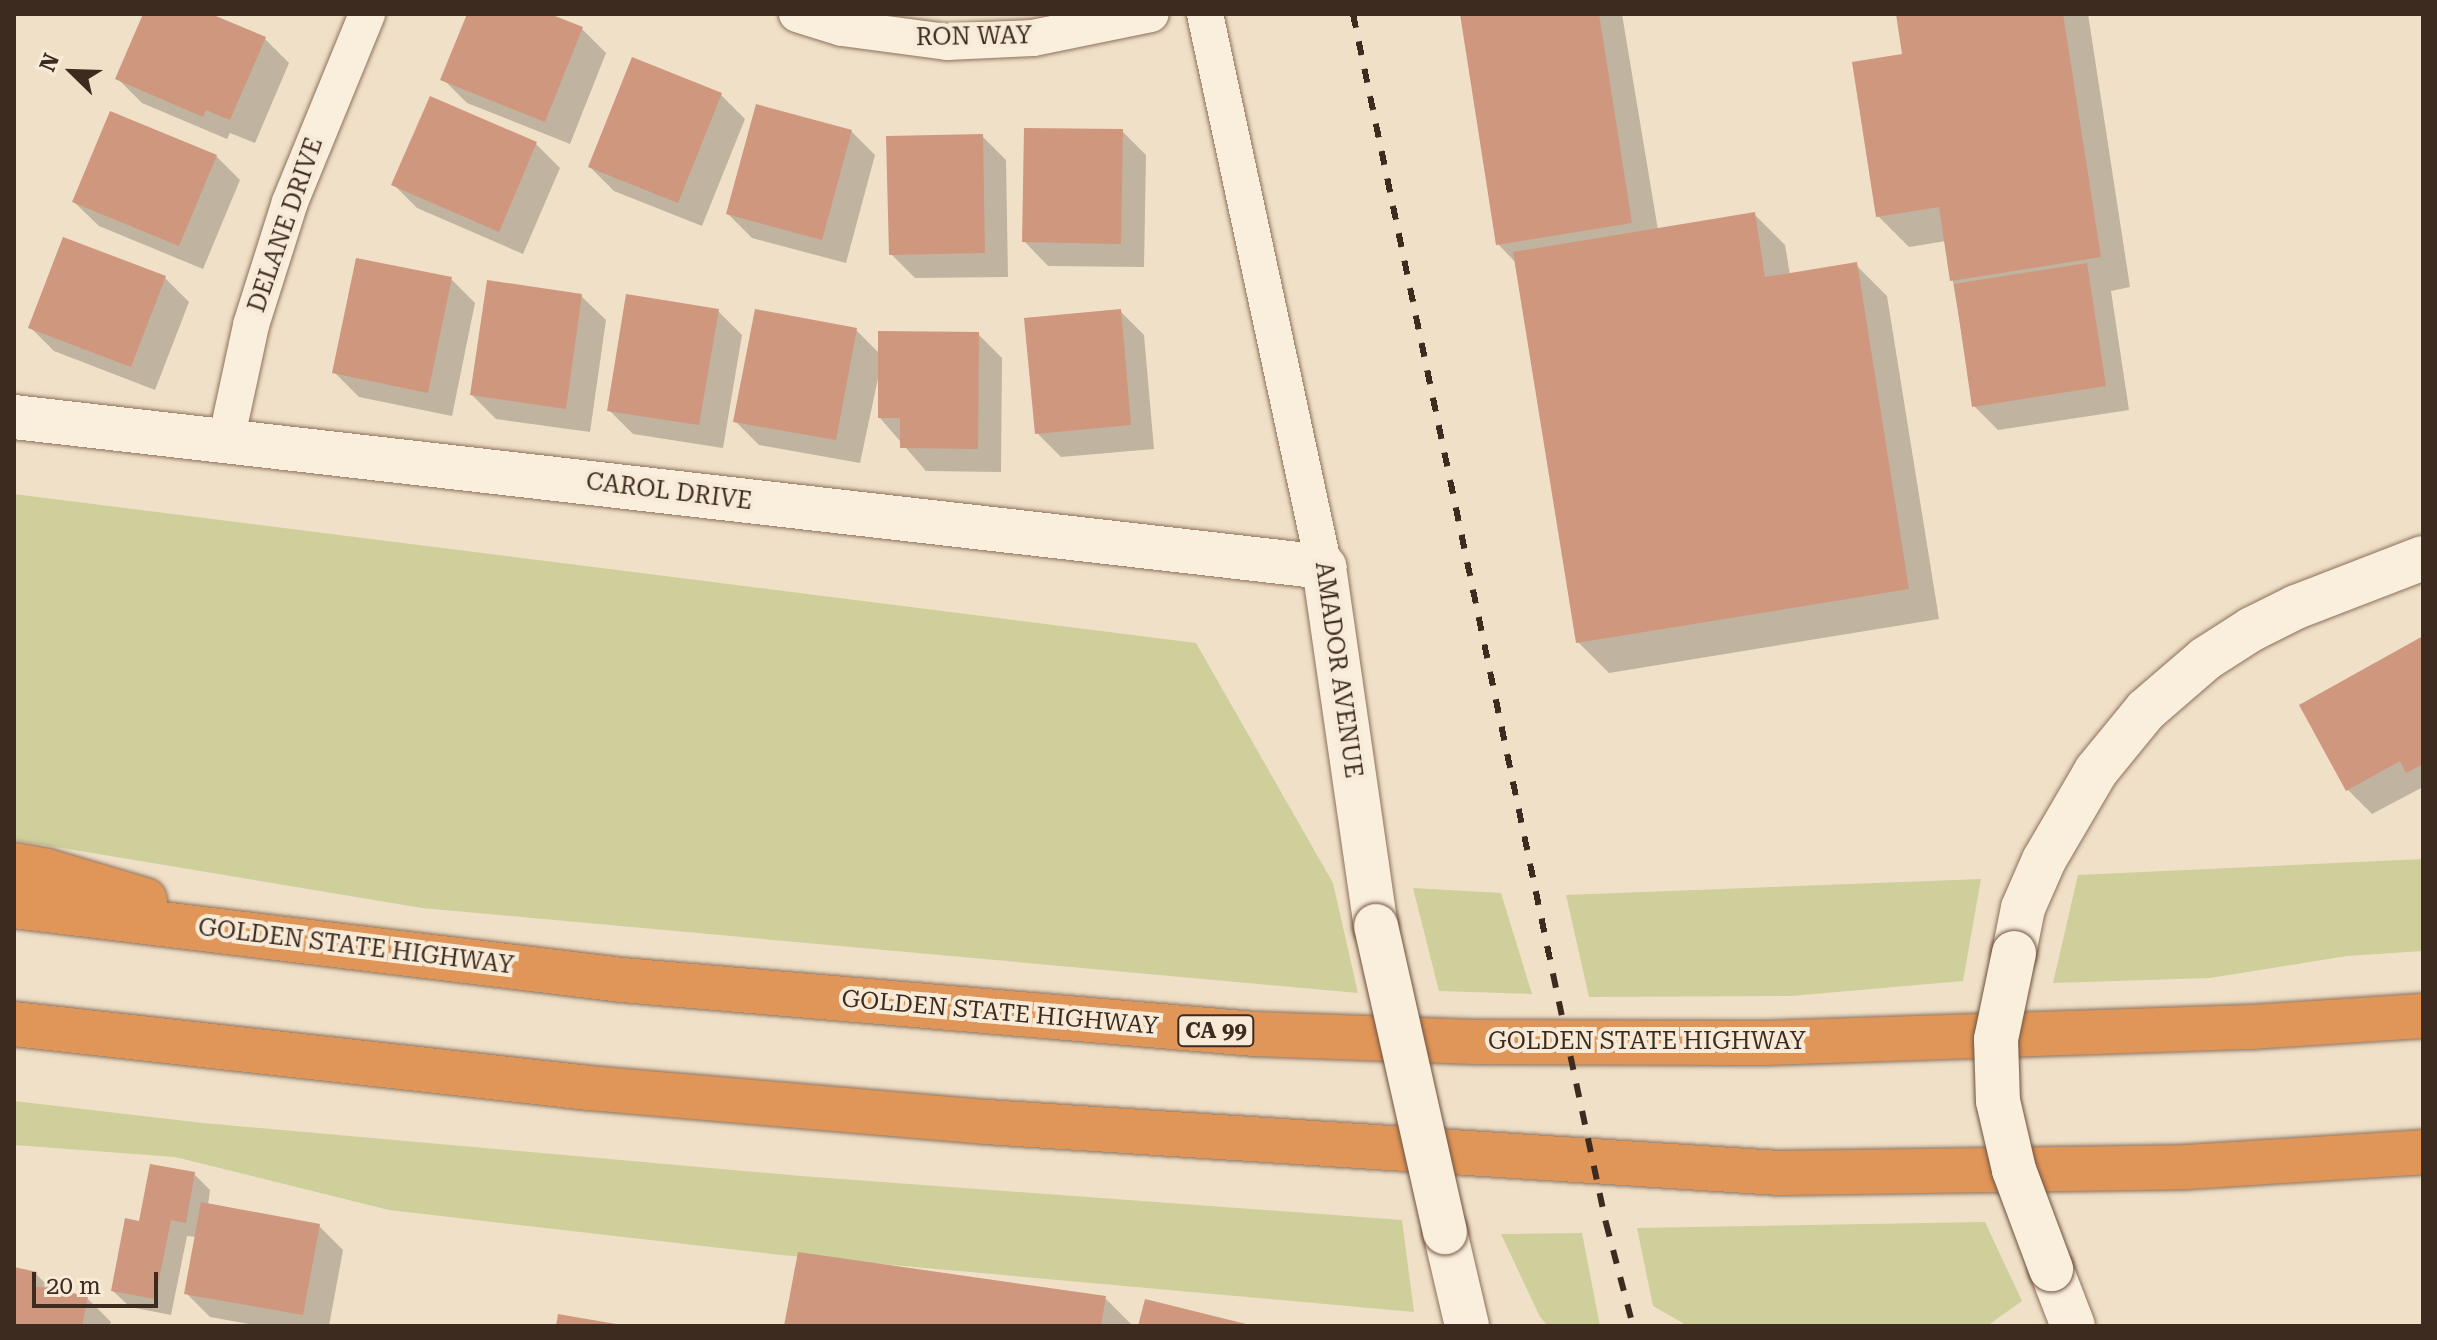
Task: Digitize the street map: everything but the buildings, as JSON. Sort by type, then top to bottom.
[{"type":"highway","points":[[14,865],[47,871],[254,932]]},
{"type":"highway","name":"GOLDEN STATE HIGHWAY","points":[[14,906],[254,932],[637,982],[1254,1034],[1475,1042],[1766,1043],[2252,1027],[2423,1016]]},
{"type":"highway","points":[[14,1024],[589,1088],[986,1122],[1780,1173],[2187,1167],[2423,1152]]},
{"type":"highway","points":[[2187,1167],[2423,1183]]},
{"type":"street","name":"DELANE DRIVE","points":[[226,441],[251,325],[290,202],[367,14]]},
{"type":"street","name":"RON WAY","points":[[797,14],[853,30],[947,42],[1033,38],[1151,14]]},
{"type":"street","name":"AMADOR AVENUE","points":[[1205,14],[1324,567],[1376,926],[1467,1326]]},
{"type":"street","name":"CAROL DRIVE","points":[[14,417],[1324,567]]},
{"type":"street","points":[[2073,1326],[2014,1170],[1998,1101],[1996,1039],[2023,908],[2044,860],[2096,771],[2146,710],[2205,659],[2252,629],[2296,607],[2423,558]]},
{"type":"green space","points":[[14,494],[1196,643],[1333,883],[1358,993],[422,908],[14,840]]},
{"type":"green space","points":[[2423,859],[2423,951],[2347,956],[2210,978],[2053,983],[2078,875]]},
{"type":"green space","points":[[1981,879],[1963,981],[1791,996],[1589,997],[1566,895]]},
{"type":"green space","points":[[1413,888],[1501,893],[1532,994],[1439,991]]},
{"type":"green space","points":[[14,1101],[203,1123],[801,1176],[1402,1220],[1414,1312],[781,1255],[389,1210],[175,1157],[14,1145]]},
{"type":"green space","points":[[1985,1222],[2022,1301],[1987,1326],[1688,1326],[1653,1306],[1637,1228]]},
{"type":"green space","points":[[1582,1233],[1600,1326],[1548,1326],[1540,1317],[1501,1234]]},
{"type":"railway","points":[[1353,14],[1606,1223],[1633,1326]]}]
